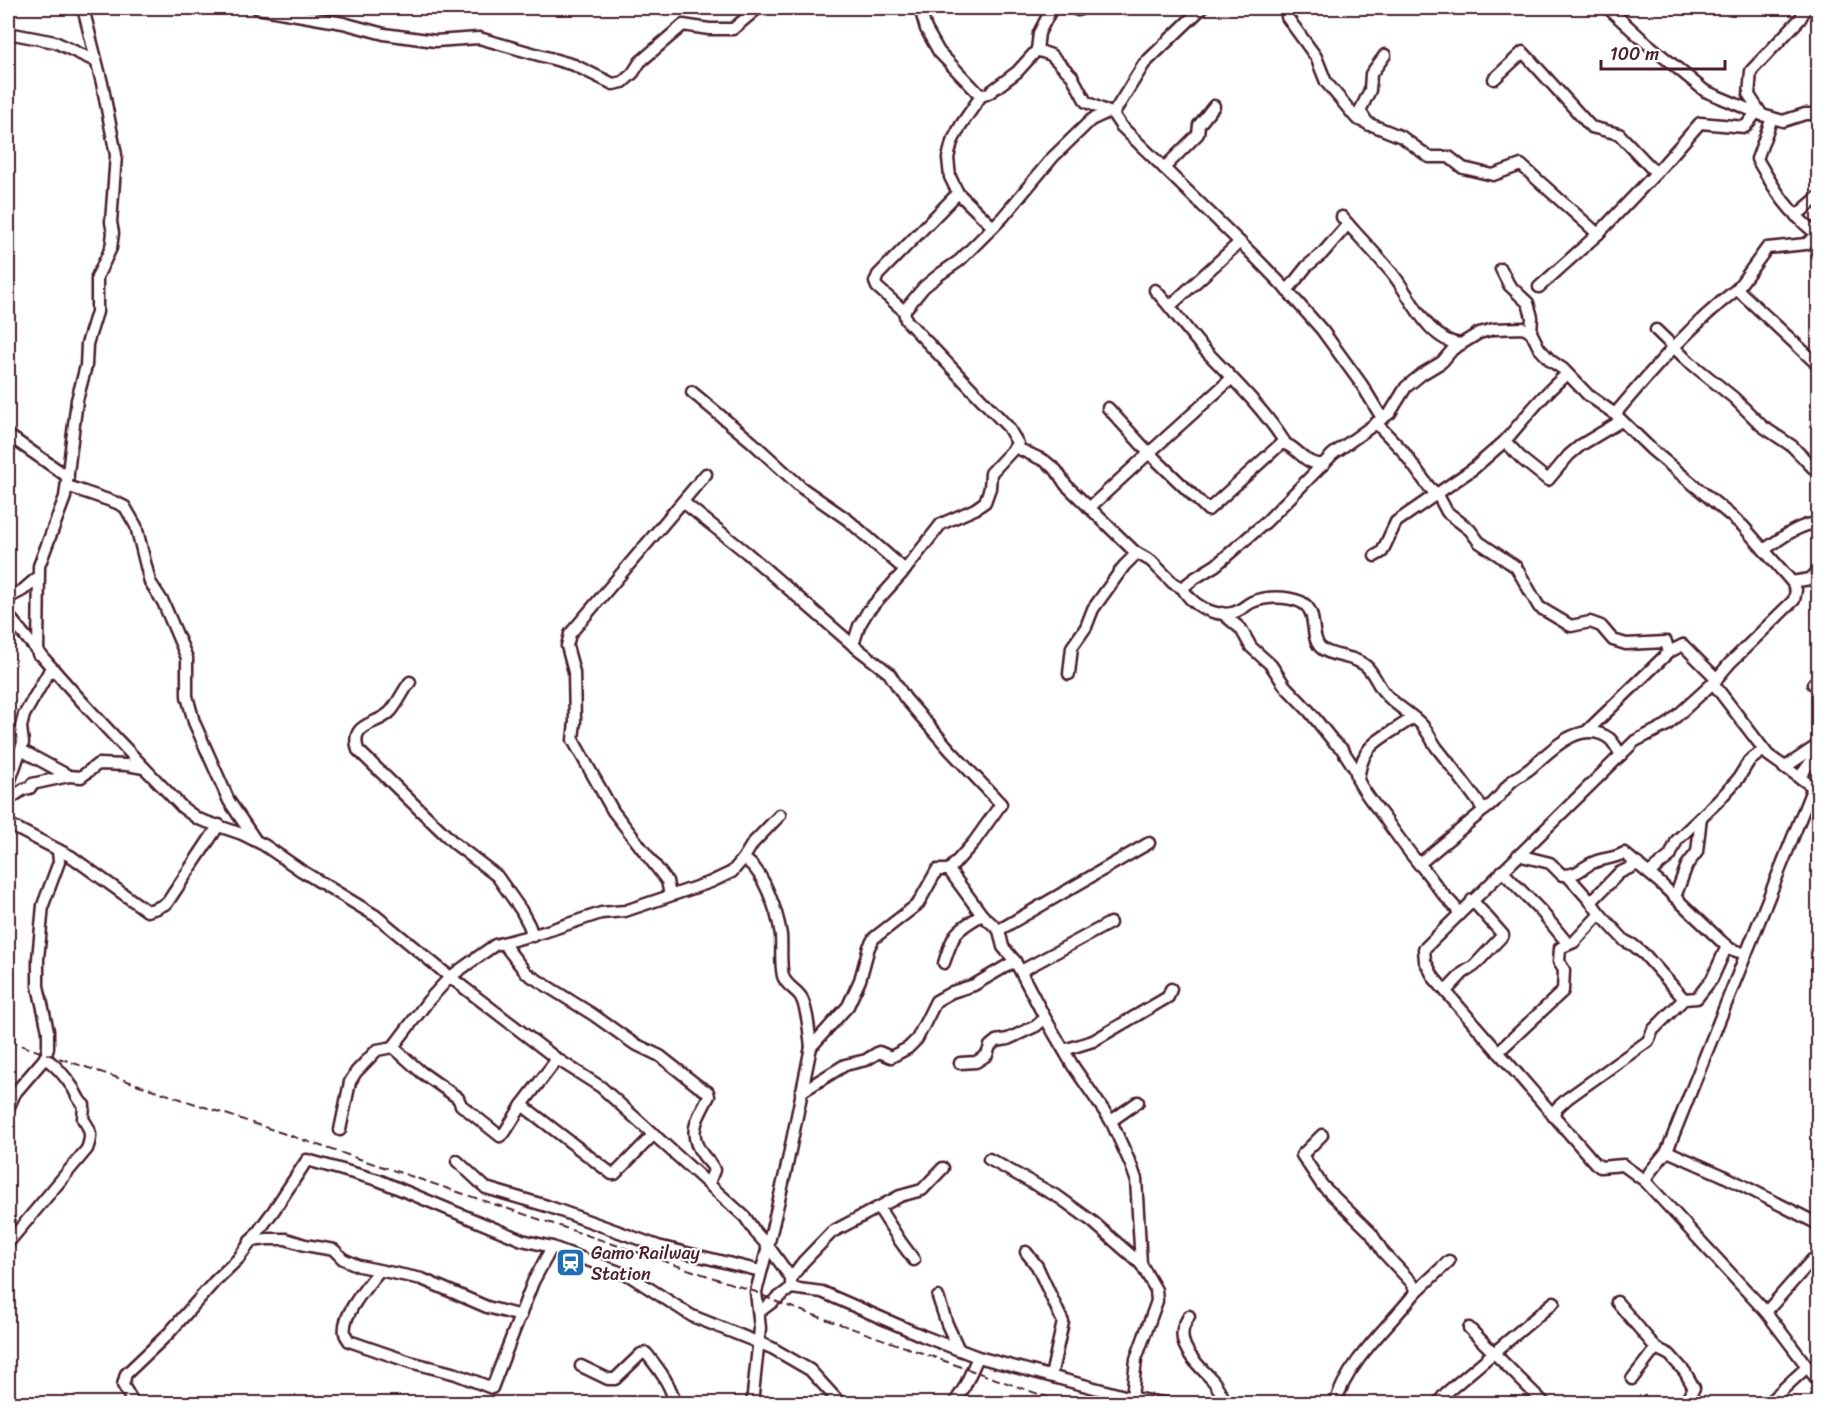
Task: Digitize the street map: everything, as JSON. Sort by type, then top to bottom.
[{"type":"street","points":[[39,654],[38,577],[42,554],[59,515],[67,481],[77,400],[86,366],[87,344],[98,312],[97,277],[111,248],[113,232],[111,222],[116,155],[102,83],[82,8]]},
{"type":"street","points":[[257,8],[344,22],[384,34],[435,41],[478,38],[574,65],[613,84],[623,82],[640,62],[683,25],[709,29],[733,29],[758,8]]},
{"type":"street","points":[[920,8],[926,28],[939,52],[981,96]]},
{"type":"street","points":[[993,227],[958,193],[950,177],[948,158],[952,142],[981,96],[989,93],[1017,72],[1037,50],[1039,33],[1052,8]]},
{"type":"street","points":[[1072,8],[1078,10],[1082,8]]},
{"type":"street","points":[[904,311],[924,287],[959,261],[993,227],[1053,157],[1091,120],[1111,113],[1144,64],[1202,8]]},
{"type":"street","points":[[1608,8],[1705,91],[1783,121],[1805,114],[1818,116]]},
{"type":"street","points":[[1505,441],[1523,460],[1548,480],[1569,455],[1618,418],[1673,347],[1707,312],[1737,289],[1767,248],[1806,244],[1818,235],[1779,197],[1757,159],[1763,115],[1749,95],[1751,71],[1800,19],[1806,8]]},
{"type":"street","points":[[1287,17],[1316,57],[1326,82],[1357,119],[1402,138],[1429,157],[1449,157],[1463,168],[1493,175],[1521,165],[1598,234]]},
{"type":"street","points":[[8,33],[55,42],[95,61]]},
{"type":"street","points":[[1037,50],[1051,55],[1072,76],[1086,102],[1111,113],[1121,126],[1287,291],[1322,330],[1362,385],[1379,420],[1429,487],[1438,495],[1447,512],[1470,530],[1479,542],[1516,567],[1539,607],[1571,626],[1590,622],[1601,627],[1613,640],[1626,644],[1666,642],[1669,652]]},
{"type":"street","points":[[1494,79],[1523,52],[1591,127],[1619,134],[1656,173]]},
{"type":"street","points":[[1369,125],[1360,111],[1370,90],[1371,74],[1385,56]]},
{"type":"street","points":[[1164,168],[1198,134],[1199,125],[1214,106]]},
{"type":"street","points":[[1539,287],[1598,234],[1700,123],[1745,127],[1763,115]]},
{"type":"street","points":[[853,645],[859,626],[868,611],[905,570],[941,524],[985,502],[990,488],[991,473],[1018,444],[1008,428],[906,320],[904,311],[877,287],[875,282],[878,275],[958,193]]},
{"type":"street","points":[[1796,216],[1818,197]]},
{"type":"street","points":[[1287,291],[1307,266],[1322,254],[1345,220],[1400,283],[1422,318],[1441,337],[1450,343],[1461,344]]},
{"type":"street","points":[[1170,306],[1240,242]]},
{"type":"street","points":[[1501,269],[1509,285],[1528,303],[1532,317],[1531,332],[1539,348],[1599,404],[1743,526],[1792,582],[1796,590],[1794,600],[1730,663],[1715,681],[1667,725],[1635,741],[1472,900],[1424,949],[1425,961],[1434,978],[1600,1167],[1623,1165],[1645,1181],[1766,1312],[1818,1381]]},
{"type":"street","points":[[1737,289],[1818,365]]},
{"type":"street","points":[[1108,408],[1149,453],[1208,510],[1284,441],[1270,420],[1201,345],[1155,290]]},
{"type":"street","points":[[1182,588],[1216,565],[1266,522],[1333,454],[1390,412],[1406,387],[1442,362],[1453,349],[1479,333],[1494,329],[1523,328],[1531,332]]},
{"type":"street","points":[[1656,330],[1718,387],[1734,398],[1762,426],[1792,446],[1818,473]]},
{"type":"street","points":[[1375,556],[1382,552],[1396,522],[1473,470],[1505,441],[1533,410],[1546,391],[1567,374]]},
{"type":"street","points":[[1089,508],[1232,378]]},
{"type":"street","points":[[692,392],[802,488],[848,520],[905,570]]},
{"type":"street","points":[[8,435],[67,481],[117,503],[124,507],[132,517],[150,582],[163,602],[186,658],[188,696],[194,722],[229,801],[256,841]]},
{"type":"street","points":[[1282,442],[1291,445],[1310,462],[1317,465],[1324,464]]},
{"type":"street","points":[[1015,447],[1045,461],[1056,470],[1066,485],[1089,508],[1137,553],[1151,561],[1173,583],[1182,588],[1187,597],[1197,604],[1209,610],[1233,613],[1264,598],[1288,598],[1303,603],[1310,612],[1315,626],[1315,639],[1320,647],[1328,652],[1360,661],[1368,668],[1386,695],[1420,723],[1484,810]]},
{"type":"street","points":[[670,895],[667,881],[614,812],[573,740],[574,672],[567,646],[570,634],[706,474]]},
{"type":"street","points":[[683,502],[747,553],[888,673],[905,698],[1001,804],[974,842],[949,870],[937,870],[918,904],[874,938],[868,947],[860,980],[848,1006],[811,1047]]},
{"type":"street","points":[[1764,550],[1797,530],[1818,523]]},
{"type":"street","points":[[1069,674],[1072,647],[1086,627],[1094,609],[1124,566],[1137,553]]},
{"type":"street","points":[[1792,582],[1810,579],[1818,571]]},
{"type":"street","points":[[8,598],[23,590],[38,577]]},
{"type":"street","points":[[1222,613],[1241,629],[1251,647],[1270,664],[1285,686],[1342,749],[1376,809],[1446,897],[1455,904],[1459,914]]},
{"type":"street","points":[[9,618],[51,668],[183,808],[198,819],[219,825],[256,841],[376,916],[450,978],[474,993],[557,1059],[601,1087],[745,1217],[768,1246],[791,1283],[822,1292],[978,1357],[1132,1398],[1168,1404]]},
{"type":"street","points":[[1586,732],[1669,652],[1683,645],[1715,681],[1764,750],[1816,791],[1746,954],[1667,1150],[1645,1181]]},
{"type":"street","points":[[8,786],[10,772],[23,743],[21,727],[24,716],[51,668]]},
{"type":"street","points":[[410,682],[393,710],[359,732],[356,742],[358,750],[454,843],[497,876],[530,925],[533,936]]},
{"type":"street","points":[[1358,780],[1364,754],[1371,745],[1412,718]]},
{"type":"street","points":[[1419,864],[1491,806],[1518,776],[1528,771],[1556,746],[1572,736],[1592,731],[1610,740],[1621,755]]},
{"type":"street","points":[[1784,768],[1818,746]]},
{"type":"street","points":[[21,750],[69,776]]},
{"type":"street","points":[[1649,873],[1670,856],[1677,840],[1738,779],[1749,761],[1764,750]]},
{"type":"street","points":[[1799,778],[1818,752]]},
{"type":"street","points":[[8,800],[24,789],[30,788],[32,784],[69,776],[81,777],[98,764],[144,768]]},
{"type":"street","points":[[340,1130],[346,1096],[353,1077],[365,1061],[377,1050],[393,1047],[428,1001],[450,978],[489,949],[601,913],[625,911],[711,882],[732,872],[753,843],[780,815]]},
{"type":"street","points":[[1675,897],[1687,865],[1697,852],[1701,817]]},
{"type":"street","points":[[8,824],[72,857],[147,911],[166,903],[219,825]]},
{"type":"street","points":[[999,930],[1149,843]]},
{"type":"street","points":[[8,1108],[15,1093],[45,1058],[48,1048],[48,1032],[38,986],[38,959],[43,905],[59,862],[57,850]]},
{"type":"street","points":[[1518,855],[1550,863],[1562,875],[1575,875],[1596,861],[1613,859],[1624,853],[1649,873],[1727,946],[1746,954]]},
{"type":"street","points":[[743,859],[749,861],[758,872],[776,910],[781,934],[783,974],[786,982],[800,997],[806,1015],[811,1047],[786,1170],[756,1292],[759,1342],[752,1404]]},
{"type":"street","points":[[1591,902],[1619,873],[1638,864]]},
{"type":"street","points":[[949,870],[982,915],[999,930],[1003,947],[1018,966],[1064,1050],[1111,1121],[1136,1179],[1141,1264]]},
{"type":"street","points":[[1502,871],[1546,916],[1568,944]]},
{"type":"street","points":[[1567,875],[1624,940],[1645,955],[1684,999]]},
{"type":"street","points":[[1446,992],[1503,935],[1472,900]]},
{"type":"street","points":[[1498,1052],[1563,991],[1564,970],[1559,962],[1560,948],[1574,942],[1600,914]]},
{"type":"street","points":[[944,963],[952,939],[961,927],[982,915]]},
{"type":"street","points":[[801,1092],[845,1065],[866,1060],[879,1052],[891,1056],[908,1048],[917,1039],[936,1001],[952,992],[1018,966],[1110,923]]},
{"type":"street","points":[[503,943],[526,973],[592,1014],[633,1043],[660,1056],[708,1092],[709,1096],[695,1125],[694,1140],[712,1164],[714,1170],[709,1183]]},
{"type":"street","points":[[1553,1116],[1557,1108],[1568,1098],[1648,1041],[1653,1030],[1684,999],[1698,998],[1712,979],[1727,946]]},
{"type":"street","points":[[1064,1050],[1093,1041],[1168,997],[1171,989]]},
{"type":"street","points":[[960,1063],[976,1062],[987,1054],[990,1046],[996,1041],[1008,1039],[1036,1026],[1045,1018]]},
{"type":"street","points":[[393,1047],[421,1072],[458,1098],[461,1105],[500,1136],[557,1059]]},
{"type":"street","points":[[8,1243],[87,1149],[92,1138],[90,1128],[83,1119],[84,1105],[77,1099],[62,1072],[45,1058]]},
{"type":"street","points":[[1111,1121],[1138,1102]]},
{"type":"street","points":[[522,1105],[612,1174],[615,1174],[654,1134]]},
{"type":"street","points":[[1322,1135],[1302,1155],[1322,1185],[1371,1233],[1383,1252],[1412,1283],[1416,1292]]},
{"type":"street","points":[[1667,1150],[1818,1224]]},
{"type":"street","points":[[989,1159],[1060,1198],[1093,1222],[1141,1264],[1156,1290],[1157,1301],[1136,1359],[1132,1398]]},
{"type":"street","points":[[134,1404],[123,1385],[126,1374],[238,1260],[307,1160],[378,1180],[522,1240],[552,1247],[630,1276],[692,1316],[772,1347],[810,1370],[841,1404]]},
{"type":"street","points":[[457,1161],[486,1188],[547,1206],[658,1246],[761,1271]]},
{"type":"street","points":[[759,1312],[791,1283],[803,1262],[832,1233],[900,1196],[922,1190],[943,1168]]},
{"type":"street","points":[[879,1208],[914,1260]]},
{"type":"street","points":[[250,1241],[286,1239],[334,1250],[343,1258],[359,1266],[422,1279],[487,1307],[521,1316]]},
{"type":"street","points":[[379,1271],[351,1308],[344,1332],[349,1341],[410,1362],[456,1374],[492,1388],[533,1282],[552,1247]]},
{"type":"street","points":[[1026,1252],[1037,1266],[1063,1323],[1051,1376]]},
{"type":"street","points":[[1766,1312],[1812,1260],[1818,1257]]},
{"type":"street","points":[[1335,1404],[1340,1387],[1356,1362],[1416,1292],[1449,1261]]},
{"type":"street","points":[[938,1297],[959,1350]]},
{"type":"street","points":[[1437,1404],[1446,1393],[1554,1302]]},
{"type":"street","points":[[1617,1302],[1656,1348],[1671,1355],[1685,1372],[1694,1388],[1684,1404]]},
{"type":"street","points":[[1189,1316],[1182,1338],[1187,1350],[1196,1364],[1216,1384],[1227,1404]]},
{"type":"street","points":[[1469,1328],[1545,1403]]},
{"type":"street","points":[[1632,1378],[1656,1348]]},
{"type":"street","points":[[581,1366],[608,1379],[615,1379],[641,1354],[646,1353],[665,1379],[673,1394],[675,1404]]},
{"type":"street","points":[[954,1404],[978,1357]]},
{"type":"street","points":[[1767,1404],[1807,1367]]},
{"type":"railway","points":[[8,1041],[756,1292],[774,1301],[1067,1404]]},
{"type":"place","name":"Gamo Railway Station","points":[[570,1263]]}]
